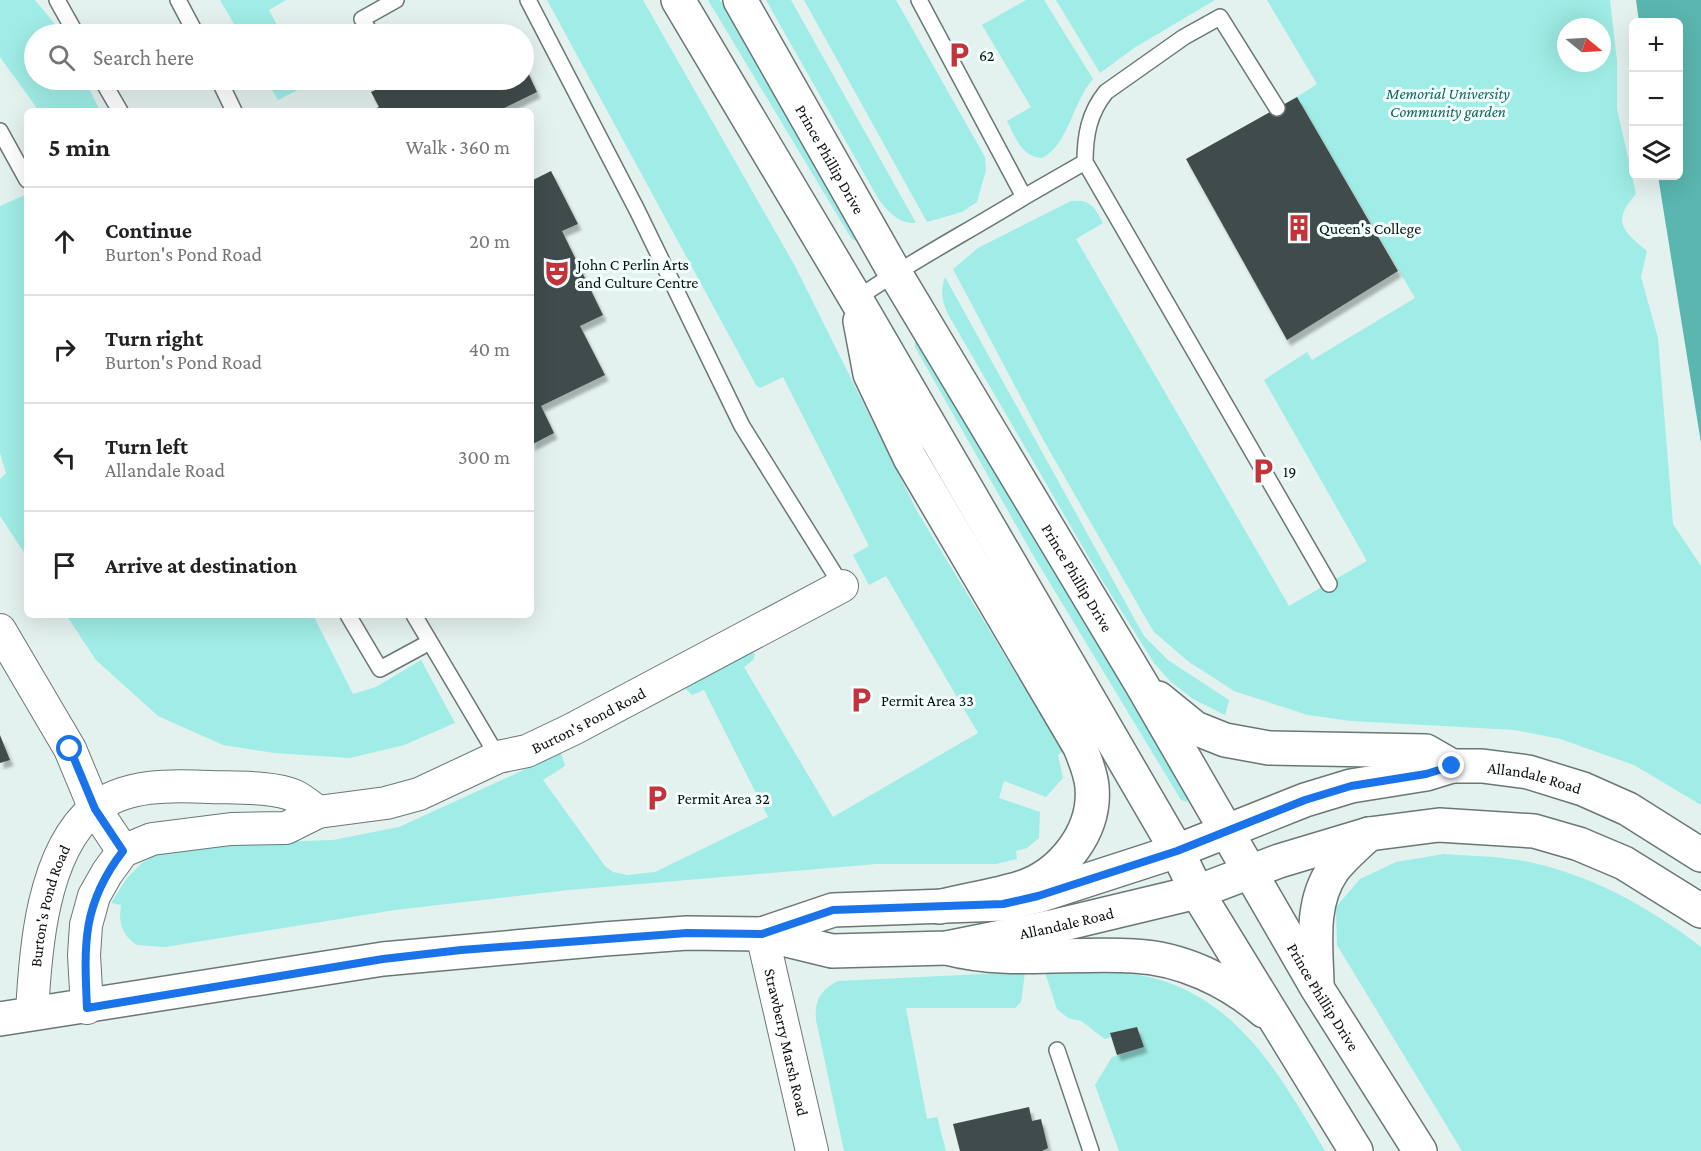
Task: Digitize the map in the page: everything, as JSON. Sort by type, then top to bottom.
[{"type":"main road","points":[[678,0],[856,299],[1177,851],[1197,892],[1356,1151]]},
{"type":"main road","name":"Prince Phillip Drive","points":[[740,0],[895,273],[1142,685],[1317,988],[1420,1151]]},
{"type":"main road","points":[[856,299],[870,374],[910,458],[1080,747],[1092,785],[1092,803],[1084,831],[1052,872],[1022,887],[939,907]]},
{"type":"main road","points":[[1142,685],[1195,728],[1224,740],[1269,748],[1426,751],[1452,766]]},
{"type":"main road","name":"Allandale Road","points":[[762,934],[833,910],[1003,904],[1038,896],[1177,851],[1305,800],[1351,786],[1426,774],[1452,766],[1482,766],[1528,772],[1583,789],[1628,809],[1701,855]]},
{"type":"main road","name":"Allandale Road","points":[[0,1019],[87,1008],[383,959],[461,950],[687,933],[762,934],[832,951],[947,948],[1051,927],[1197,892],[1251,871],[1369,834],[1439,825],[1534,831],[1579,844],[1624,863],[1701,910]]},
{"type":"main road","points":[[1317,988],[1316,926],[1322,889],[1334,870],[1369,834]]},
{"type":"main road","points":[[947,948],[977,956],[1136,956],[1163,960],[1226,984],[1246,996],[1277,1022]]},
{"type":"street","name":"Burton's Pond Road","points":[[123,851],[152,839],[183,834],[231,829],[286,828],[318,812],[386,803],[419,794],[498,757],[527,751],[573,729],[843,586]]},
{"type":"street","points":[[0,630],[70,749],[95,809],[123,851],[106,873],[94,896],[86,925],[84,954],[87,1008]]},
{"type":"street","name":"Burton's Pond Road","points":[[32,1014],[34,960],[45,899],[64,851],[78,826],[95,809],[115,797],[136,791],[190,786],[256,789],[294,795],[318,812]]},
{"type":"street","name":"Strawberry Marsh Road","points":[[762,934],[812,1151]]},
{"type":"lane","points":[[57,0],[70,24]]},
{"type":"lane","points":[[178,0],[191,24]]},
{"type":"lane","points":[[365,24],[362,19],[396,0]]},
{"type":"lane","points":[[528,0],[638,210],[742,426],[843,586]]},
{"type":"lane","points":[[920,0],[1024,197]]},
{"type":"lane","points":[[1276,108],[1220,17],[1175,43],[1106,92],[1096,104],[1090,119],[1085,141],[1085,162],[1329,584]]},
{"type":"lane","points":[[108,90],[118,108]]},
{"type":"lane","points":[[224,90],[233,108]]},
{"type":"lane","points":[[0,131],[24,175]]},
{"type":"lane","points":[[856,299],[895,273],[935,252],[1085,162]]},
{"type":"lane","points":[[350,618],[380,669],[428,643]]},
{"type":"lane","points":[[416,618],[428,643],[498,757]]},
{"type":"lane","points":[[1058,1050],[1091,1151]]},
{"type":"green space","points":[[0,0],[35,0],[55,24],[24,24],[24,90],[90,90],[99,108],[37,108],[0,57]]},
{"type":"green space","points":[[220,0],[286,0],[269,10],[277,24],[234,24]]},
{"type":"green space","points":[[547,0],[643,0],[795,266],[918,513],[1063,751],[1058,755],[1063,778],[1046,797],[1004,781],[999,798],[1040,812],[1039,838],[1027,848],[1016,851],[1017,859],[996,864],[876,864],[569,890],[395,910],[165,947],[137,945],[122,928],[121,905],[111,903],[127,878],[142,863],[161,852],[197,845],[333,840],[399,827],[561,753],[565,766],[543,780],[605,866],[613,872],[628,875],[655,872],[768,817],[704,690],[692,695],[683,686],[750,648],[755,655],[753,660],[744,667],[833,817],[978,733],[886,576],[869,585],[853,555],[869,546],[783,377],[760,388],[756,385]]},
{"type":"green space","points":[[708,0],[720,0],[806,152],[861,241],[859,243],[851,238]]},
{"type":"green space","points":[[766,0],[791,0],[916,223],[899,219],[879,200]]},
{"type":"green space","points":[[804,0],[896,0],[985,157],[986,170],[977,202],[962,212],[927,222]]},
{"type":"green space","points":[[1026,0],[1044,0],[1093,79],[1080,99],[1058,144],[1042,158],[1035,157],[1024,150],[1007,121],[1031,107],[982,25]]},
{"type":"green space","points":[[1056,0],[1215,0],[1134,48],[1100,73]]},
{"type":"green space","name":"Memorial University Community garden","points":[[1267,0],[1610,0],[1617,61],[1617,109],[1629,163],[1629,180],[1633,180],[1636,194],[1624,211],[1623,225],[1631,237],[1647,251],[1641,277],[1658,338],[1673,524],[1701,566],[1701,805],[1634,765],[1560,739],[1515,730],[1351,721],[1308,715],[1234,691],[1189,662],[1154,632],[1044,441],[953,269],[978,248],[1071,201],[1083,201],[1094,208],[1103,223],[1076,239],[1289,606],[1367,561],[1264,380],[1307,352],[1312,360],[1415,298],[1297,97],[1317,84]]},
{"type":"green space","points":[[272,90],[297,90],[278,100]]},
{"type":"green space","points":[[24,195],[24,552],[0,516],[0,479],[6,473],[0,453],[0,206]]},
{"type":"green space","points":[[945,277],[1144,636],[1168,660],[1229,700],[1225,715],[1193,699],[1171,682],[1154,663],[1102,580],[949,316],[942,297]]},
{"type":"green space","points":[[915,340],[922,345],[1187,796],[1187,802],[1181,800],[1033,555],[915,347]]},
{"type":"green space","points":[[68,618],[315,618],[353,694],[376,687],[421,660],[455,723],[404,745],[350,758],[274,753],[223,745],[158,716],[96,660]]},
{"type":"green space","points":[[1444,854],[1518,860],[1567,872],[1637,904],[1701,947],[1701,1151],[1462,1151],[1337,945],[1336,907],[1360,879],[1396,862]]},
{"type":"green space","points":[[1109,971],[1157,979],[1190,992],[1219,1010],[1244,1033],[1266,1059],[1287,1088],[1325,1151],[1119,1151],[1095,1085],[1112,1057],[1144,1047],[1137,1027],[1110,1033],[1111,1037],[1105,1039],[1081,1021],[1068,1018],[1057,1009],[1045,972]]},
{"type":"green space","points":[[1025,972],[1021,1002],[1015,1008],[906,1008],[927,1119],[937,1117],[946,1151],[844,1151],[816,1020],[818,1001],[827,988],[838,981]]},
{"type":"shaded area","points":[[1636,0],[1701,0],[1701,443],[1659,180],[1683,180],[1683,18],[1638,18]]},
{"type":"building","points":[[534,86],[537,92],[504,108],[377,108],[379,107],[371,92],[375,90],[534,90]]},
{"type":"building","name":"Queen's College","points":[[1297,97],[1398,271],[1287,340],[1186,159]]},
{"type":"building","name":"John C Perlin Arts and Culture Centre","points":[[551,171],[578,224],[562,231],[603,315],[580,326],[605,375],[541,406],[554,433],[534,443],[534,180]]},
{"type":"building","points":[[0,735],[10,760],[0,763]]},
{"type":"building","points":[[1137,1027],[1144,1047],[1117,1055],[1110,1033]]},
{"type":"building","points":[[1029,1107],[1032,1121],[1041,1119],[1048,1148],[1042,1151],[960,1151],[953,1124]]},
{"type":"place","name":"62","points":[[959,55]]},
{"type":"place","name":"Queen's College","points":[[1299,228]]},
{"type":"place","name":"John C Perlin Arts and Culture Centre","points":[[557,273]]},
{"type":"place","name":"19","points":[[1263,471]]},
{"type":"place","name":"Permit Area 33","points":[[861,700]]},
{"type":"place","name":"Permit Area 32","points":[[657,798]]},
{"type":"route","points":[[70,749],[82,772],[95,809],[123,851],[106,873],[94,896],[86,925],[84,954],[87,1008],[383,959],[461,950],[687,933],[762,934],[833,910],[1003,904],[1038,896],[1177,851],[1305,800],[1351,786],[1426,774],[1452,766]]}]
